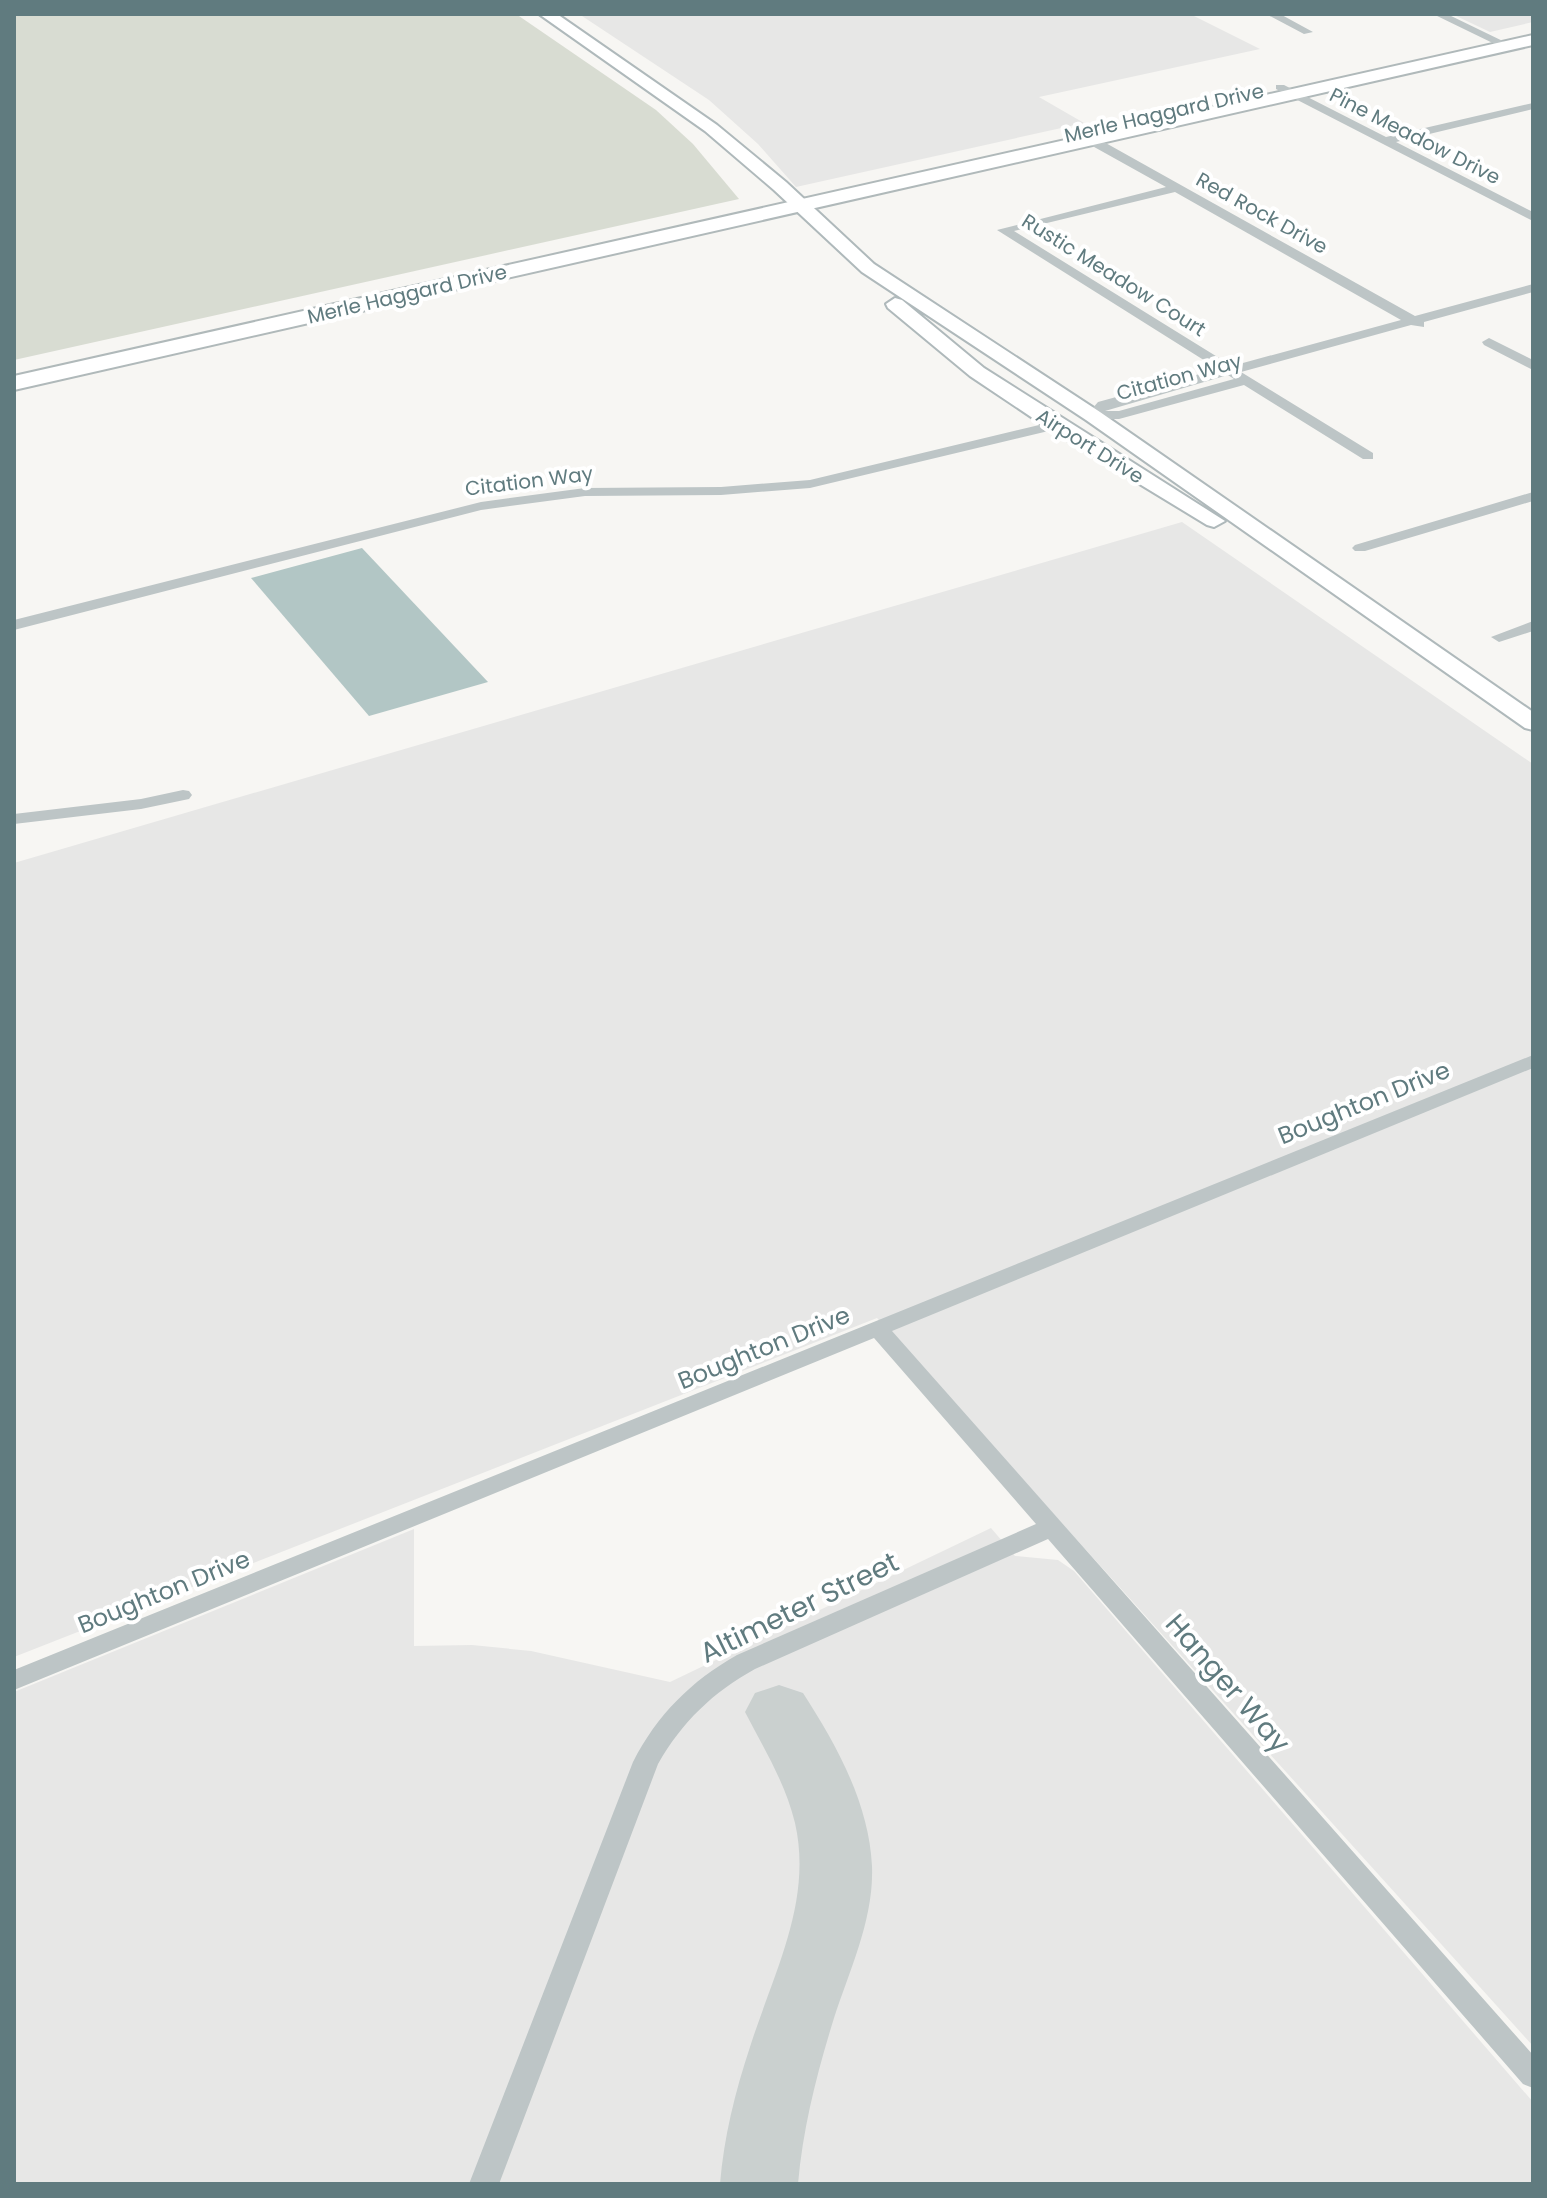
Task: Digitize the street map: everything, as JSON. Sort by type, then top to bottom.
[{"type":"main road","name":"Airport Drive","points":[[547,14],[687,110],[800,205],[868,268],[1093,416],[1533,723]]},
{"type":"main road","name":"Merle Haggard Drive","points":[[1500,43],[1533,30]]},
{"type":"main road","name":"Merle Haggard Drive","points":[[800,205],[819,190],[1500,43],[1533,40]]},
{"type":"main road","name":"Merle Haggard Drive","points":[[14,383],[1091,140],[1286,91]]},
{"type":"main road","name":"Airport Drive","points":[[868,268],[868,281],[963,361],[1056,425],[1262,549],[1342,590]]},
{"type":"main road","points":[[963,361],[990,367],[1054,409],[1093,416]]},
{"type":"main road","points":[[1056,425],[1086,431],[1153,475],[1198,489]]},
{"type":"street","points":[[1271,14],[1308,32]]},
{"type":"street","points":[[1438,14],[1500,43]]},
{"type":"street","name":"Pine Meadow Drive","points":[[1286,91],[1533,217]]},
{"type":"street","points":[[1384,141],[1533,106]]},
{"type":"street","name":"Red Rock Drive","points":[[1091,140],[1429,330]]},
{"type":"street","name":"Rustic Meadow Court","points":[[1177,188],[1003,230],[1368,456]]},
{"type":"street","name":"Citation Way","points":[[1093,416],[1103,405],[1533,288]]},
{"type":"street","name":"Citation Way","points":[[1093,416],[1119,415],[1533,302]]},
{"type":"street","points":[[1489,342],[1533,366]]},
{"type":"street","name":"Citation Way","points":[[14,625],[481,506],[585,492],[732,490],[810,484],[885,469],[1056,425]]},
{"type":"street","points":[[1360,548],[1533,496]]},
{"type":"street","points":[[1499,637],[1533,626]]},
{"type":"street","points":[[14,819],[141,804],[183,795]]},
{"type":"street","name":"Boughton Drive","points":[[14,1680],[1533,1061]]},
{"type":"street","name":"Hanger Way","points":[[879,1330],[1533,2075]]},
{"type":"street","name":"Altimeter Street","points":[[484,2184],[646,1762],[679,1710],[718,1676],[746,1662],[1052,1527]]},
{"type":"shaded area","points":[[14,14],[516,14],[656,110],[693,144],[739,199],[14,360]]},
{"type":"shaded area","points":[[579,14],[1190,14],[1260,49],[1039,97],[1084,123],[796,187],[758,144],[709,100]]},
{"type":"shaded area","points":[[1452,14],[1533,14],[1533,22],[1490,32]]},
{"type":"shaded area","points":[[1182,522],[1533,764],[1533,2046],[877,1318],[14,1657],[14,863]]},
{"type":"shaded area","points":[[362,548],[488,682],[369,716],[251,578]]},
{"type":"shaded area","points":[[991,1528],[1015,1556],[1058,1560],[1074,1571],[1533,2102],[1533,2184],[14,2184],[14,1692],[414,1529],[414,1646],[472,1645],[531,1651],[670,1682]]},
{"type":"taxiway","points":[[759,2184],[775,2091],[826,1934],[836,1883],[834,1845],[825,1805],[810,1766],[779,1712]]}]
